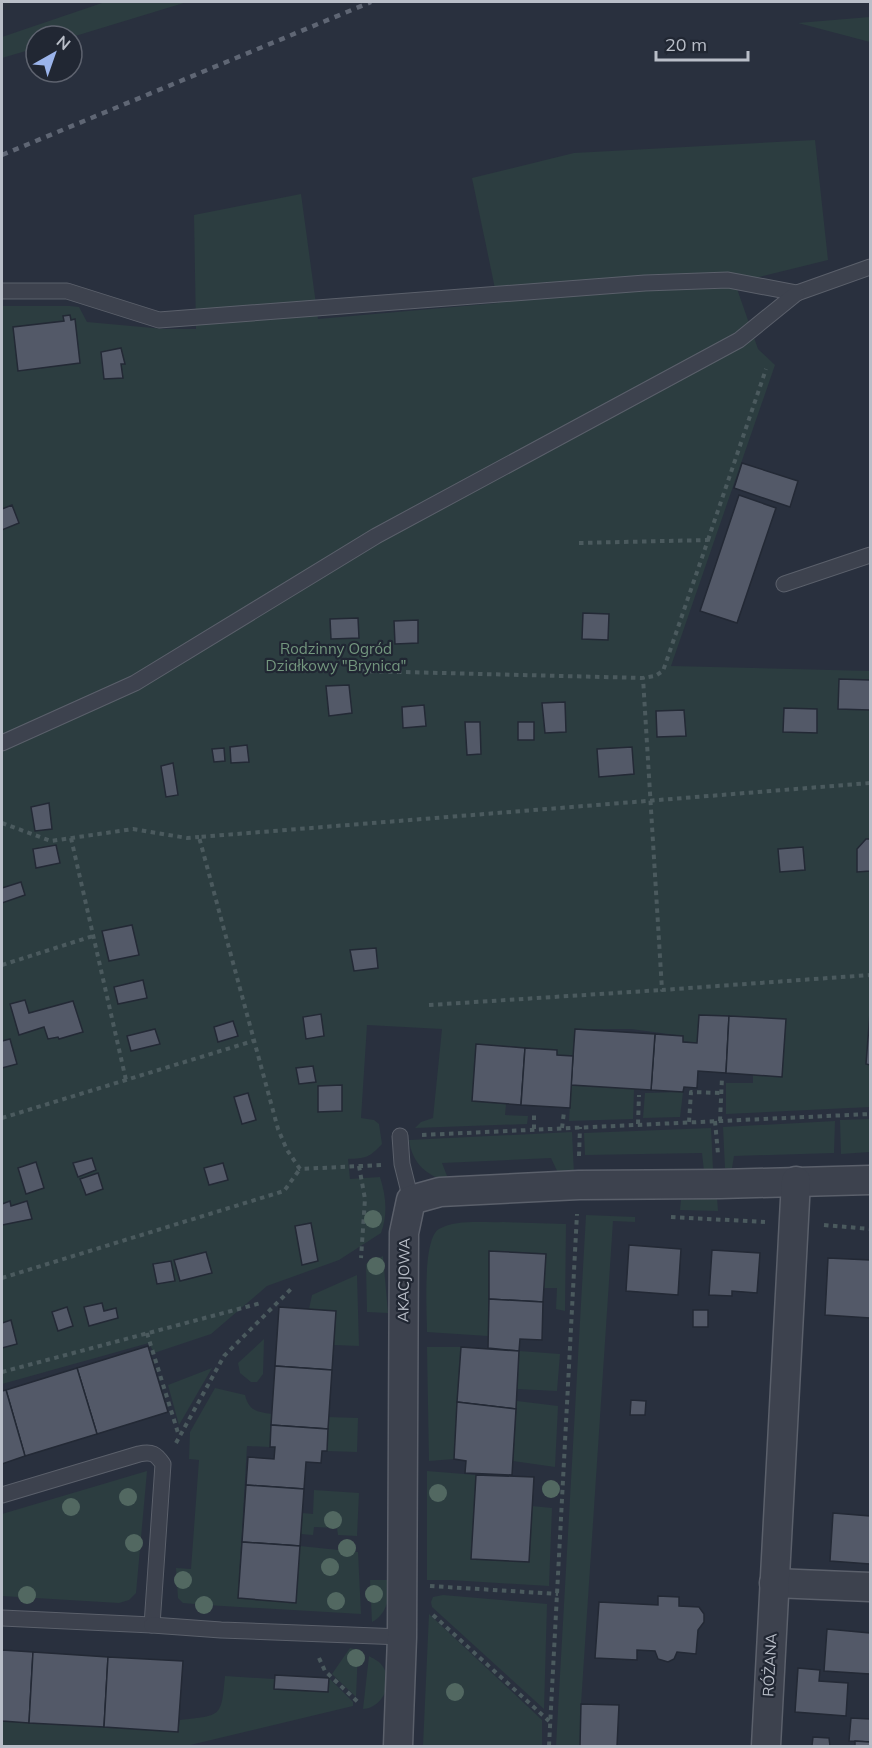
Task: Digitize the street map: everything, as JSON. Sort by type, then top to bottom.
[{"type":"street","points":[[411,1200],[440,1192],[579,1185],[870,1180]]},
{"type":"street","points":[[796,1181],[774,1583],[870,1587]]},
{"type":"street","name":"AKACJOWA","points":[[398,1746],[402,1637],[404,1233],[411,1200]]},
{"type":"street","name":"RÓŻANA","points":[[766,1746],[774,1583]]},
{"type":"lane","points":[[2,743],[135,683],[376,536],[739,340],[797,293],[870,267]]},
{"type":"lane","points":[[2,291],[67,291],[159,320],[645,283],[728,280],[797,293]]},
{"type":"lane","points":[[784,584],[870,555]]},
{"type":"lane","points":[[400,1136],[402,1164],[411,1200]]},
{"type":"lane","points":[[2,1495],[139,1454],[150,1452],[157,1455],[163,1464],[152,1625]]},
{"type":"lane","points":[[2,1618],[402,1637]]},
{"type":"path","points":[[360,671],[643,678],[655,676],[663,671],[766,369]]},
{"type":"path","points":[[579,543],[708,540]]},
{"type":"path","points":[[643,678],[662,990]]},
{"type":"path","points":[[2,823],[51,841],[133,829],[187,838],[870,783]]},
{"type":"path","points":[[199,837],[278,1129],[287,1150],[300,1169]]},
{"type":"path","points":[[71,838],[126,1080]]},
{"type":"path","points":[[2,965],[93,936]]},
{"type":"path","points":[[429,1005],[870,975]]},
{"type":"path","points":[[2,1118],[253,1041]]},
{"type":"path","points":[[720,1121],[722,1077]]},
{"type":"path","points":[[689,1122],[691,1092],[721,1093]]},
{"type":"path","points":[[638,1124],[639,1095]]},
{"type":"path","points":[[534,1111],[534,1129]]},
{"type":"path","points":[[562,1128],[564,1112]]},
{"type":"path","points":[[400,1136],[870,1114]]},
{"type":"path","points":[[549,1746],[579,1185],[580,1127]]},
{"type":"path","points":[[300,1169],[402,1164]]},
{"type":"path","points":[[358,1167],[365,1199],[361,1258]]},
{"type":"path","points":[[2,1278],[285,1191],[300,1169]]},
{"type":"path","points":[[667,1216],[870,1229]]},
{"type":"path","points":[[163,1464],[224,1356],[292,1288]]},
{"type":"path","points":[[2,1372],[261,1303]]},
{"type":"path","points":[[147,1333],[179,1437]]},
{"type":"path","points":[[424,1586],[558,1594]]},
{"type":"path","points":[[425,1608],[549,1722]]},
{"type":"path","points":[[310,1634],[325,1671],[360,1704]]},
{"type":"green space","points":[[105,2],[187,2],[84,33],[84,24],[40,24]]},
{"type":"green space","points":[[870,17],[870,42],[798,23]]},
{"type":"green space","points":[[24,30],[24,52],[2,58],[2,37]]},
{"type":"green space","name":"Rodzinny Ogród Działkowy \"Brynica\"","points":[[815,140],[828,260],[735,283],[758,349],[775,365],[671,666],[870,671],[870,1013],[866,1064],[870,1065],[870,1107],[726,1114],[726,1083],[753,1083],[753,1074],[782,1077],[786,1020],[700,1015],[697,1043],[683,1041],[683,1036],[631,1029],[575,1029],[573,1056],[557,1055],[557,1050],[476,1044],[473,1101],[506,1104],[505,1115],[528,1116],[527,1124],[415,1128],[421,1122],[433,1118],[442,1029],[367,1025],[361,1118],[374,1120],[379,1124],[382,1144],[367,1156],[348,1159],[350,1179],[380,1177],[385,1205],[385,1219],[381,1233],[339,1260],[267,1286],[211,1334],[154,1353],[149,1343],[2,1384],[2,306],[79,307],[87,322],[164,329],[196,329],[194,215],[301,194],[318,319],[498,303],[472,178],[574,153]]},
{"type":"green space","points":[[571,1085],[634,1089],[633,1119],[569,1121]]},
{"type":"green space","points":[[683,1092],[680,1117],[643,1118],[645,1093]]},
{"type":"green space","points":[[870,1119],[870,1152],[841,1154],[840,1120]]},
{"type":"green space","points":[[835,1121],[834,1153],[734,1156],[732,1168],[725,1168],[723,1127]]},
{"type":"green space","points":[[711,1128],[713,1169],[704,1171],[702,1153],[585,1155],[584,1133]]},
{"type":"green space","points":[[572,1132],[574,1174],[559,1175],[551,1158],[442,1163],[449,1181],[434,1176],[422,1168],[413,1156],[409,1140]]},
{"type":"green space","points":[[717,1198],[718,1211],[680,1210],[681,1200]]},
{"type":"green space","points":[[586,1215],[635,1217],[635,1222],[613,1221],[580,1746],[556,1746]]},
{"type":"green space","points":[[503,1222],[566,1224],[565,1311],[556,1309],[557,1288],[544,1288],[546,1254],[489,1251],[488,1336],[427,1332],[428,1261],[434,1235],[439,1229],[454,1224]]},
{"type":"green space","points":[[383,1256],[388,1313],[367,1312],[366,1264]]},
{"type":"green space","points":[[357,1275],[359,1346],[334,1345],[336,1311],[309,1309],[312,1295]]},
{"type":"green space","points":[[264,1339],[263,1374],[257,1382],[251,1382],[240,1373],[238,1363]]},
{"type":"green space","points":[[427,1347],[461,1347],[454,1459],[429,1461]]},
{"type":"green space","points":[[519,1351],[560,1354],[557,1391],[517,1389]]},
{"type":"green space","points":[[212,1368],[179,1425],[168,1385]]},
{"type":"green space","points":[[215,1388],[245,1395],[251,1408],[272,1414],[270,1447],[247,1446],[238,1598],[296,1603],[300,1546],[358,1552],[361,1614],[183,1603],[178,1598],[176,1568],[191,1569],[199,1460],[189,1459],[190,1432]]},
{"type":"green space","points":[[517,1401],[558,1406],[555,1467],[513,1461]]},
{"type":"green space","points":[[328,1417],[358,1418],[357,1452],[327,1451]]},
{"type":"green space","points":[[147,1471],[136,1593],[129,1600],[119,1603],[2,1596],[2,1514]]},
{"type":"green space","points":[[427,1471],[476,1475],[472,1559],[528,1562],[532,1506],[552,1508],[549,1586],[427,1580]]},
{"type":"green space","points":[[314,1490],[359,1493],[357,1536],[338,1535],[337,1528],[314,1527],[313,1535],[301,1534],[302,1513],[313,1514]]},
{"type":"green space","points":[[370,1580],[391,1580],[389,1598],[384,1610],[372,1622]]},
{"type":"green space","points":[[443,1595],[547,1604],[544,1709],[432,1607],[433,1597]]},
{"type":"green space","points":[[429,1614],[542,1720],[542,1746],[423,1746]]},
{"type":"green space","points":[[350,1648],[358,1650],[356,1697],[332,1674]]},
{"type":"green space","points":[[369,1656],[380,1663],[385,1670],[387,1685],[382,1699],[377,1704],[363,1709]]},
{"type":"green space","points":[[225,1676],[274,1679],[274,1689],[328,1692],[329,1678],[353,1702],[353,1706],[186,1746],[2,1746],[2,1720],[178,1732],[180,1720],[204,1717],[217,1712],[222,1700]]},
{"type":"building","points":[[70,315],[71,320],[75,319],[80,363],[18,371],[13,327],[64,321],[63,316]]},
{"type":"building","points":[[121,348],[125,364],[121,364],[123,378],[104,379],[101,352]]},
{"type":"building","points":[[742,463],[798,481],[790,507],[734,488]]},
{"type":"building","points":[[739,495],[776,508],[737,623],[700,611]]},
{"type":"building","points":[[12,505],[19,523],[2,530],[2,509]]},
{"type":"building","points":[[583,613],[609,614],[608,640],[582,639]]},
{"type":"building","points":[[358,618],[359,638],[331,639],[330,619]]},
{"type":"building","points":[[418,620],[418,643],[395,644],[394,621]]},
{"type":"building","points":[[839,679],[870,680],[870,710],[838,709]]},
{"type":"building","points":[[349,685],[352,713],[329,716],[326,686]]},
{"type":"building","points":[[565,702],[566,732],[545,733],[542,703]]},
{"type":"building","points":[[424,705],[426,726],[403,728],[402,707]]},
{"type":"building","points":[[784,708],[817,709],[817,733],[783,732]]},
{"type":"building","points":[[684,710],[686,736],[657,737],[656,711]]},
{"type":"building","points":[[465,722],[480,722],[481,754],[467,755]]},
{"type":"building","points":[[518,722],[534,722],[534,740],[518,740]]},
{"type":"building","points":[[247,745],[249,762],[231,763],[230,747]]},
{"type":"building","points":[[632,747],[634,774],[599,777],[597,749]]},
{"type":"building","points":[[224,748],[225,761],[214,762],[212,749]]},
{"type":"building","points":[[173,763],[178,795],[166,797],[161,766]]},
{"type":"building","points":[[49,803],[52,829],[35,831],[31,807]]},
{"type":"building","points":[[866,839],[870,839],[870,871],[857,872],[857,849]]},
{"type":"building","points":[[56,845],[60,863],[36,868],[33,849]]},
{"type":"building","points":[[803,847],[805,870],[780,872],[778,849]]},
{"type":"building","points":[[21,882],[25,895],[2,903],[2,888]]},
{"type":"building","points":[[132,925],[139,955],[109,961],[102,931]]},
{"type":"building","points":[[376,948],[378,968],[354,971],[350,950]]},
{"type":"building","points":[[143,980],[147,998],[118,1004],[114,987]]},
{"type":"building","points":[[25,1000],[29,1013],[73,1001],[83,1032],[59,1039],[58,1037],[48,1039],[44,1027],[19,1035],[10,1004]]},
{"type":"building","points":[[870,1013],[870,1065],[866,1064]]},
{"type":"building","points":[[321,1014],[324,1036],[306,1039],[303,1017]]},
{"type":"building","points":[[699,1015],[729,1016],[726,1073],[698,1071],[697,1088],[684,1087],[683,1092],[651,1090],[655,1034],[683,1036],[683,1042],[697,1043]]},
{"type":"building","points":[[729,1016],[786,1019],[782,1077],[726,1073]]},
{"type":"building","points":[[233,1021],[238,1036],[218,1042],[214,1027]]},
{"type":"building","points":[[155,1029],[160,1044],[131,1051],[127,1036]]},
{"type":"building","points":[[575,1029],[655,1034],[651,1090],[571,1085]]},
{"type":"building","points":[[10,1039],[17,1064],[2,1068],[2,1041]]},
{"type":"building","points":[[476,1044],[525,1048],[521,1105],[472,1101]]},
{"type":"building","points":[[525,1048],[557,1050],[557,1055],[573,1056],[570,1108],[521,1105]]},
{"type":"building","points":[[313,1066],[316,1082],[299,1084],[296,1068]]},
{"type":"building","points":[[342,1085],[342,1111],[318,1112],[318,1086]]},
{"type":"building","points":[[248,1093],[256,1120],[242,1124],[234,1097]]},
{"type":"building","points":[[92,1158],[96,1170],[78,1177],[73,1163]]},
{"type":"building","points":[[36,1162],[44,1188],[26,1194],[18,1168]]},
{"type":"building","points":[[223,1163],[228,1180],[209,1185],[204,1168]]},
{"type":"building","points":[[98,1173],[103,1189],[86,1195],[80,1179]]},
{"type":"building","points":[[10,1201],[11,1206],[27,1201],[32,1219],[2,1225],[2,1204]]},
{"type":"building","points":[[311,1223],[318,1261],[302,1265],[295,1226]]},
{"type":"building","points":[[629,1245],[681,1249],[678,1295],[626,1291]]},
{"type":"building","points":[[712,1250],[760,1253],[757,1293],[732,1291],[732,1296],[709,1295]]},
{"type":"building","points":[[489,1251],[546,1254],[543,1302],[489,1299]]},
{"type":"building","points":[[206,1252],[212,1273],[180,1281],[174,1260]]},
{"type":"building","points":[[828,1258],[870,1260],[870,1318],[825,1315]]},
{"type":"building","points":[[171,1261],[175,1281],[157,1284],[153,1264]]},
{"type":"building","points":[[489,1299],[543,1302],[542,1340],[520,1339],[519,1351],[488,1348]]},
{"type":"building","points":[[102,1303],[104,1311],[116,1308],[118,1318],[89,1326],[84,1307]]},
{"type":"building","points":[[67,1307],[73,1326],[58,1331],[52,1312]]},
{"type":"building","points":[[279,1307],[336,1311],[332,1370],[275,1366]]},
{"type":"building","points":[[693,1310],[708,1310],[708,1327],[693,1327]]},
{"type":"building","points":[[11,1320],[17,1344],[2,1348],[2,1323]]},
{"type":"building","points":[[148,1346],[168,1412],[97,1434],[77,1368]]},
{"type":"building","points":[[461,1347],[519,1351],[516,1409],[457,1402]]},
{"type":"building","points":[[275,1366],[332,1370],[328,1429],[271,1425]]},
{"type":"building","points":[[77,1368],[97,1434],[25,1456],[6,1390]]},
{"type":"building","points":[[6,1390],[25,1456],[2,1464],[2,1391]]},
{"type":"building","points":[[631,1400],[646,1401],[645,1415],[630,1415]]},
{"type":"building","points":[[457,1402],[516,1409],[512,1475],[465,1473],[466,1461],[454,1459]]},
{"type":"building","points":[[271,1425],[328,1429],[327,1451],[322,1451],[321,1463],[306,1462],[304,1489],[246,1485],[248,1457],[274,1459],[275,1447],[270,1447]]},
{"type":"building","points":[[476,1475],[534,1477],[529,1562],[471,1559]]},
{"type":"building","points":[[246,1485],[304,1489],[300,1546],[242,1542]]},
{"type":"building","points":[[833,1513],[870,1516],[870,1564],[830,1561]]},
{"type":"building","points":[[242,1542],[300,1546],[296,1603],[238,1598]]},
{"type":"building","points":[[658,1596],[679,1597],[679,1606],[699,1607],[704,1614],[704,1622],[698,1630],[696,1654],[677,1652],[674,1659],[668,1662],[658,1659],[655,1651],[637,1650],[637,1660],[595,1658],[599,1602],[658,1605]]},
{"type":"building","points":[[827,1629],[870,1633],[870,1674],[824,1671]]},
{"type":"building","points":[[2,1650],[33,1652],[29,1723],[2,1721]]},
{"type":"building","points":[[33,1652],[108,1657],[104,1727],[29,1723]]},
{"type":"building","points":[[108,1657],[183,1661],[178,1732],[104,1727]]},
{"type":"building","points":[[798,1668],[820,1670],[819,1681],[848,1683],[846,1716],[795,1712]]},
{"type":"building","points":[[275,1675],[329,1678],[328,1692],[274,1689]]},
{"type":"building","points":[[581,1704],[619,1705],[617,1746],[580,1746]]},
{"type":"building","points":[[851,1718],[870,1719],[870,1742],[849,1741]]},
{"type":"building","points":[[813,1737],[829,1738],[830,1746],[812,1746]]},
{"type":"building","points":[[855,1741],[870,1742],[870,1746],[855,1746]]},
{"type":"railway","points":[[2,155],[371,2]]}]
